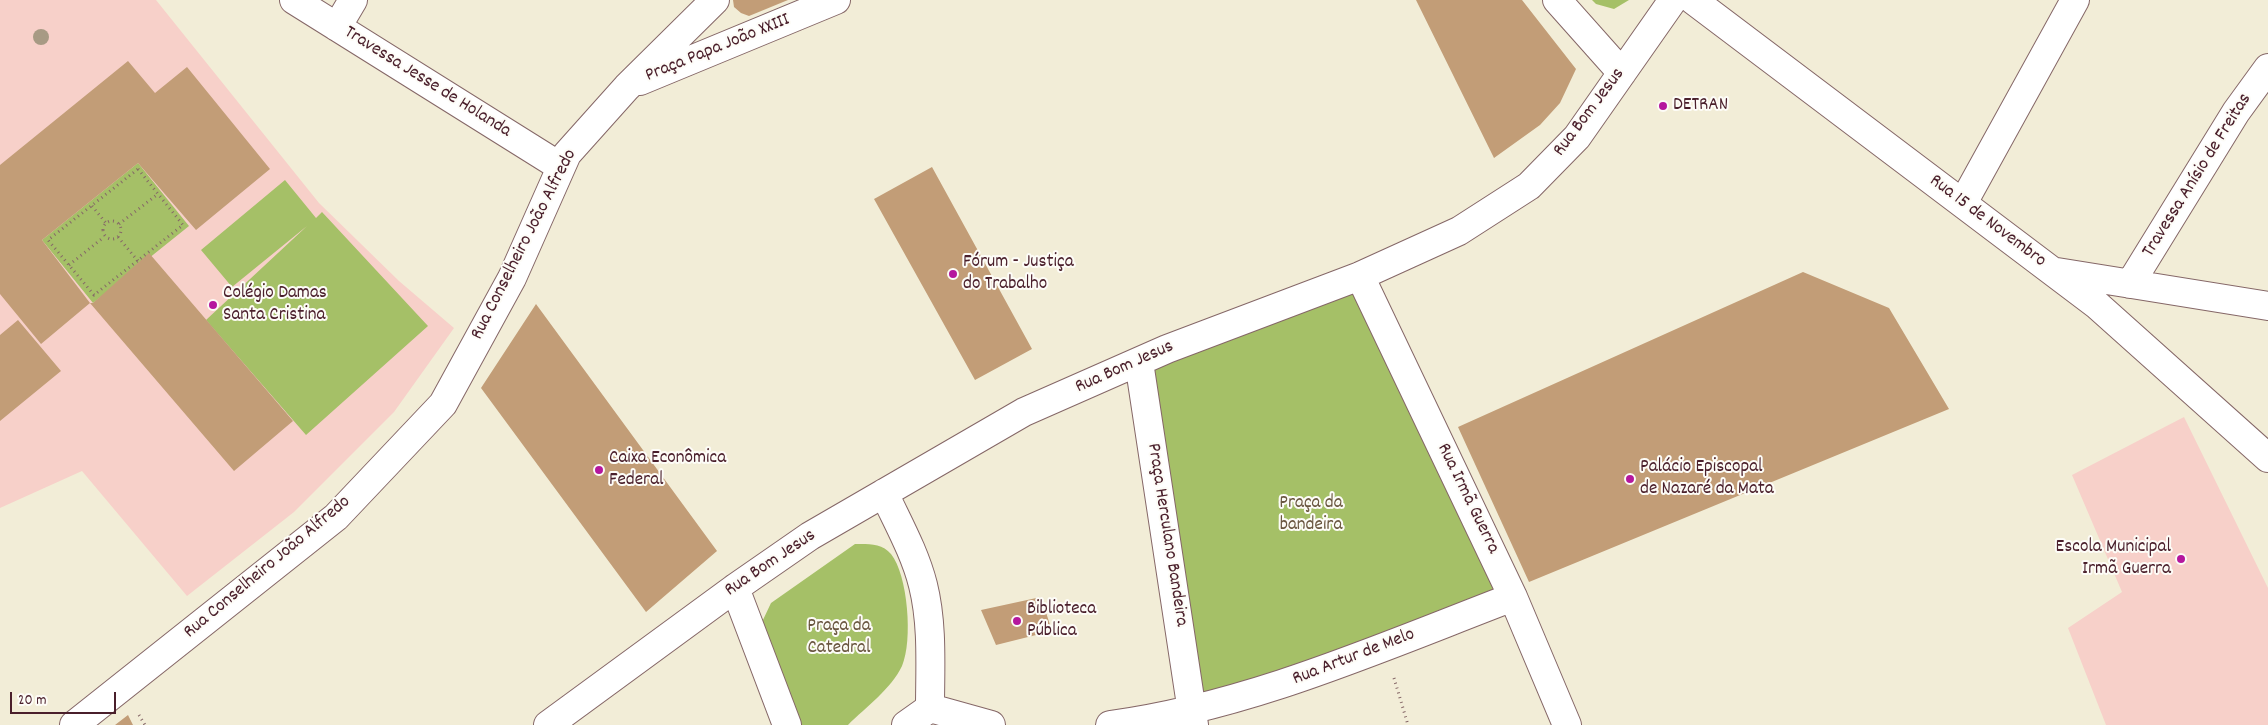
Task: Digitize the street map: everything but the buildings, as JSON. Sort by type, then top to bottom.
[{"type":"street","name":"Travessa Jesse de Holanda","points":[[294,0],[561,167]]},
{"type":"street","points":[[337,27],[353,0]]},
{"type":"street","name":"Rua Conselheiro João Alfredo","points":[[74,725],[336,517],[443,404],[512,278],[567,154],[627,87],[715,0]]},
{"type":"street","name":"Praça Papa João XXIII","points":[[627,87],[836,0]]},
{"type":"street","points":[[1557,0],[1622,73]]},
{"type":"street","name":"Rua Bom Jesus","points":[[548,725],[735,588],[810,536],[1024,412],[1139,362],[1360,276],[1459,231],[1529,186],[1576,137],[1673,0]]},
{"type":"street","name":"Rua 15 de Novembro","points":[[1693,0],[2097,305],[2268,458]]},
{"type":"street","points":[[1963,203],[2075,0]]},
{"type":"street","name":"Travessa Anísio de Freitas","points":[[2130,284],[2236,112],[2268,68]]},
{"type":"street","points":[[2053,271],[2268,306]]},
{"type":"street","name":"Rua Irmã Guerra","points":[[1360,276],[1513,597],[1567,725]]},
{"type":"street","name":"Praça Herculano Bandeira","points":[[1139,362],[1193,717]]},
{"type":"street","points":[[884,493],[913,554],[924,586],[930,638],[930,708]]},
{"type":"street","points":[[735,588],[787,725]]},
{"type":"street","name":"Rua Artur de Melo","points":[[1110,725],[1193,717],[1513,597]]},
{"type":"street","points":[[906,725],[930,708]]},
{"type":"street","points":[[930,708],[991,725]]},
{"type":"path","points":[[138,169],[158,194],[183,225],[94,295],[48,240],[138,169]]},
{"type":"path","points":[[119,224],[158,194]]},
{"type":"path","points":[[92,206],[106,223]]},
{"type":"path","points":[[104,237],[103,228],[106,223],[111,221],[119,224]]},
{"type":"path","points":[[104,237],[110,240],[118,237],[121,232],[119,224]]},
{"type":"path","points":[[69,265],[104,237]]},
{"type":"path","points":[[118,237],[138,261]]},
{"type":"path","points":[[1385,646],[1408,725]]},
{"type":"shaded area","name":"Colégio Damas Santa Cristina","points":[[0,0],[156,0],[319,203],[399,281],[454,328],[394,412],[294,512],[187,596],[82,471],[0,508]]},
{"type":"shaded area","name":"Escola Municipal Irmã Guerra","points":[[2184,417],[2268,588],[2268,725],[2106,725],[2068,628],[2122,592],[2072,475]]},
{"type":"green space","points":[[1592,0],[1629,0],[1614,9],[1596,4]]},
{"type":"green space","points":[[138,163],[189,226],[93,303],[42,240]]},
{"type":"green space","points":[[285,180],[316,218],[322,212],[428,326],[306,435],[206,320],[307,226],[232,287],[201,250]]},
{"type":"green space","name":"Praça da bandeira","points":[[1360,276],[1513,597],[1192,709],[1139,362]]},
{"type":"green space","name":"Praça da Catedral","points":[[855,544],[874,545],[883,548],[891,554],[897,564],[905,592],[908,625],[902,666],[885,690],[848,725],[799,725],[762,622],[771,603]]},
{"type":"place","name":"DETRAN","points":[[1663,106]]},
{"type":"place","name":"Fórum - Justiça do Trabalho","points":[[953,274]]},
{"type":"place","name":"Colégio Damas Santa Cristina","points":[[213,305]]},
{"type":"place","name":"Caixa Econômica Federal","points":[[599,470]]},
{"type":"place","name":"Palácio Episcopal de Nazaré da Mata","points":[[1630,479]]},
{"type":"place","name":"Escola Municipal Irmã Guerra","points":[[2181,559]]},
{"type":"place","name":"Biblioteca Pública","points":[[1017,621]]}]
